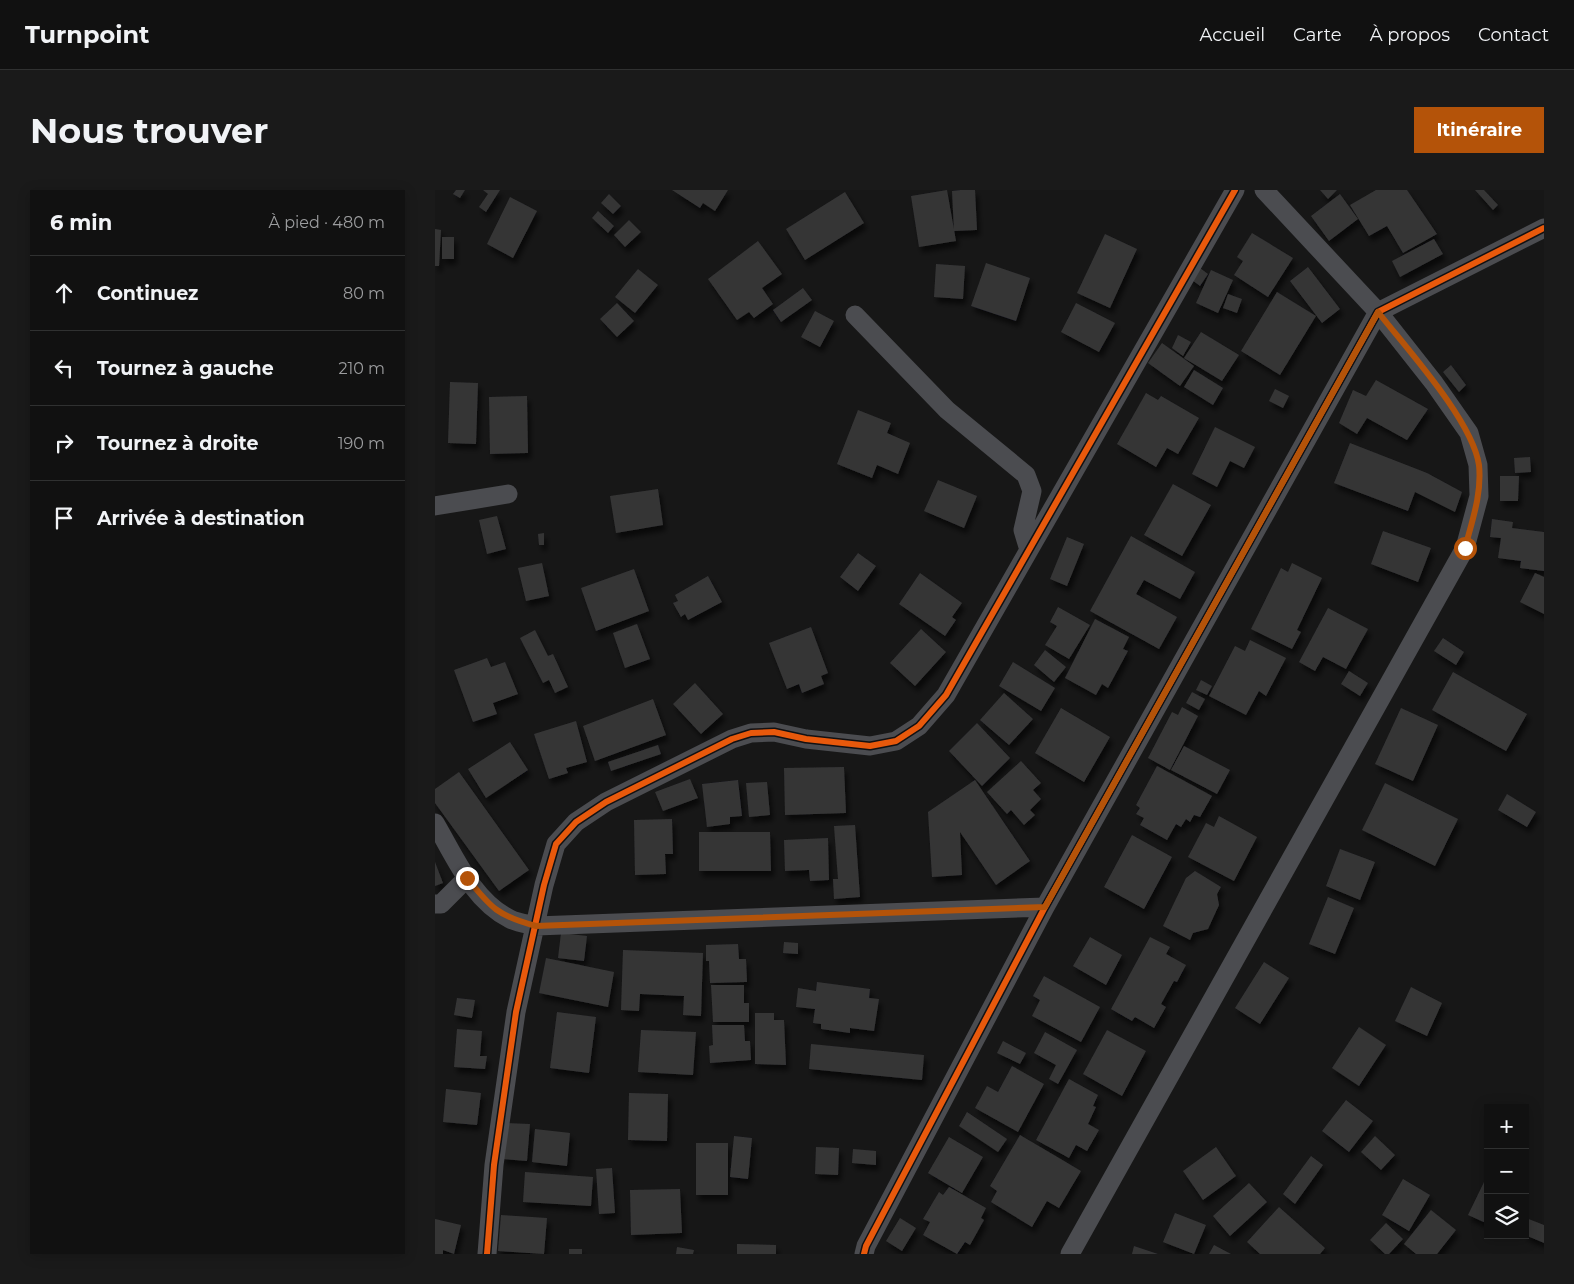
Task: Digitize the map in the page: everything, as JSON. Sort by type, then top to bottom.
[{"type":"street","points":[[487,1254],[495,1165],[515,1022],[544,885],[556,844],[576,822],[606,802],[732,739],[751,732],[774,732],[806,739],[870,746],[896,742],[919,726],[946,695],[1235,190]]},
{"type":"street","points":[[1070,1254],[1465,548],[1479,496],[1479,465],[1469,433],[1434,383],[1378,312],[1264,190]]},
{"type":"street","points":[[864,1254],[870,1238],[1045,907],[1378,312],[1544,228]]},
{"type":"street","points":[[855,315],[947,410],[1025,475],[1032,491],[1023,530],[1029,550]]},
{"type":"street","points":[[435,506],[508,494]]},
{"type":"street","points":[[435,823],[467,878],[491,908],[511,920],[536,926],[1045,907]]},
{"type":"street","points":[[435,904],[441,904],[467,878]]},
{"type":"building","points":[[456,190],[465,190],[460,198],[453,194]]},
{"type":"building","points":[[483,190],[500,190],[486,212],[479,207],[488,194]]},
{"type":"building","points":[[672,190],[728,190],[715,211],[703,203],[700,208]]},
{"type":"building","points":[[947,190],[956,241],[919,247],[911,196]]},
{"type":"building","points":[[975,190],[977,230],[954,231],[952,191]]},
{"type":"building","points":[[1320,190],[1337,190],[1328,199]]},
{"type":"building","points":[[1376,190],[1407,190],[1437,234],[1403,253],[1387,226],[1369,236],[1350,205]]},
{"type":"building","points":[[1475,190],[1484,190],[1498,205],[1493,210]]},
{"type":"building","points":[[845,192],[864,223],[805,260],[786,229]]},
{"type":"building","points":[[609,194],[621,206],[613,214],[601,203]]},
{"type":"building","points":[[1340,194],[1358,219],[1329,241],[1311,216]]},
{"type":"building","points":[[510,197],[537,211],[513,258],[487,244]]},
{"type":"building","points":[[598,211],[614,226],[608,233],[592,218]]},
{"type":"building","points":[[629,220],[641,232],[625,247],[614,235]]},
{"type":"building","points":[[435,229],[441,230],[439,266],[435,266]]},
{"type":"building","points":[[1252,233],[1293,258],[1268,297],[1234,275],[1243,261],[1237,257]]},
{"type":"building","points":[[1105,234],[1137,249],[1110,308],[1077,293]]},
{"type":"building","points":[[442,237],[454,237],[454,259],[442,259]]},
{"type":"building","points":[[1434,239],[1443,254],[1400,277],[1392,261]]},
{"type":"building","points":[[758,241],[782,274],[762,288],[773,304],[754,318],[749,312],[737,320],[708,279]]},
{"type":"building","points":[[986,263],[1030,278],[1016,321],[971,306]]},
{"type":"building","points":[[936,264],[965,266],[963,299],[934,297]]},
{"type":"building","points":[[1196,265],[1208,274],[1200,286],[1188,277]]},
{"type":"building","points":[[1308,267],[1340,309],[1322,323],[1290,281]]},
{"type":"building","points":[[638,269],[658,285],[635,313],[615,297]]},
{"type":"building","points":[[1211,270],[1233,280],[1218,313],[1196,303]]},
{"type":"building","points":[[803,288],[812,300],[781,322],[773,310]]},
{"type":"building","points":[[1277,292],[1316,316],[1280,375],[1241,351]]},
{"type":"building","points":[[1228,294],[1242,299],[1237,313],[1223,308]]},
{"type":"building","points":[[617,303],[634,321],[617,337],[600,319]]},
{"type":"building","points":[[1076,303],[1115,323],[1099,352],[1061,332]]},
{"type":"building","points":[[815,311],[834,321],[820,347],[801,337]]},
{"type":"building","points":[[1201,332],[1239,355],[1222,381],[1184,358]]},
{"type":"building","points":[[1178,335],[1191,342],[1183,356],[1172,348]]},
{"type":"building","points":[[1162,343],[1194,366],[1180,386],[1148,363]]},
{"type":"building","points":[[1451,365],[1466,385],[1459,392],[1443,372]]},
{"type":"building","points":[[1194,370],[1223,388],[1213,405],[1184,387]]},
{"type":"building","points":[[1376,380],[1428,409],[1407,440],[1367,418],[1357,434],[1339,423],[1353,390],[1366,396]]},
{"type":"building","points":[[450,382],[478,383],[476,444],[448,443]]},
{"type":"building","points":[[1275,389],[1289,396],[1283,408],[1269,401]]},
{"type":"building","points":[[1146,393],[1158,400],[1161,396],[1199,418],[1178,454],[1167,448],[1156,467],[1117,444]]},
{"type":"building","points":[[527,396],[528,453],[490,454],[489,397]]},
{"type":"building","points":[[858,410],[891,423],[887,433],[910,443],[898,474],[877,465],[872,478],[837,464]]},
{"type":"building","points":[[1215,427],[1255,447],[1244,468],[1230,461],[1217,487],[1192,474]]},
{"type":"building","points":[[1350,443],[1427,473],[1462,492],[1455,512],[1415,492],[1408,511],[1334,483]]},
{"type":"building","points":[[1530,457],[1531,472],[1515,473],[1514,458]]},
{"type":"building","points":[[1500,476],[1519,476],[1518,501],[1500,501]]},
{"type":"building","points":[[938,480],[977,496],[964,528],[924,511]]},
{"type":"building","points":[[1173,484],[1211,505],[1182,556],[1144,535]]},
{"type":"building","points":[[658,489],[663,525],[616,533],[610,496]]},
{"type":"building","points":[[497,516],[506,549],[487,554],[479,520]]},
{"type":"building","points":[[1492,519],[1513,522],[1512,528],[1544,532],[1544,571],[1520,568],[1521,561],[1498,558],[1501,538],[1490,537]]},
{"type":"building","points":[[1383,531],[1431,548],[1418,582],[1371,564]]},
{"type":"building","points":[[544,533],[544,545],[539,545],[538,534]]},
{"type":"building","points":[[1131,536],[1195,572],[1180,599],[1144,580],[1136,594],[1177,617],[1159,649],[1090,611]]},
{"type":"building","points":[[1067,537],[1084,544],[1067,586],[1050,579]]},
{"type":"building","points":[[858,553],[876,566],[858,591],[840,577]]},
{"type":"building","points":[[542,563],[549,596],[526,601],[518,568]]},
{"type":"building","points":[[1292,563],[1322,578],[1297,630],[1301,632],[1292,649],[1251,629],[1281,568],[1288,572]]},
{"type":"building","points":[[634,569],[649,611],[596,631],[581,588]]},
{"type":"building","points":[[920,573],[962,603],[952,617],[956,620],[945,636],[899,604]]},
{"type":"building","points":[[1535,573],[1544,577],[1544,614],[1520,602]]},
{"type":"building","points":[[708,576],[722,602],[688,620],[685,614],[681,617],[673,603],[678,601],[675,595]]},
{"type":"building","points":[[1058,607],[1090,625],[1069,659],[1045,645],[1057,626],[1050,622]]},
{"type":"building","points":[[1328,608],[1368,629],[1346,669],[1323,657],[1315,671],[1299,662]]},
{"type":"building","points":[[1095,619],[1129,637],[1123,649],[1128,651],[1108,688],[1102,684],[1096,695],[1065,678]]},
{"type":"building","points":[[637,624],[650,659],[625,668],[613,633]]},
{"type":"building","points":[[811,627],[828,673],[821,676],[824,684],[802,693],[799,684],[787,689],[769,643]]},
{"type":"building","points":[[921,629],[946,652],[915,686],[890,663]]},
{"type":"building","points":[[535,630],[548,656],[553,654],[568,687],[555,693],[549,680],[543,683],[520,638]]},
{"type":"building","points":[[1443,638],[1464,652],[1456,665],[1434,651]]},
{"type":"building","points":[[1250,640],[1286,658],[1266,696],[1259,691],[1246,715],[1209,696],[1235,646],[1245,651]]},
{"type":"building","points":[[1045,650],[1066,667],[1054,682],[1034,665]]},
{"type":"building","points":[[487,658],[491,667],[505,662],[518,694],[493,703],[497,714],[473,722],[454,670]]},
{"type":"building","points":[[1013,662],[1055,688],[1041,711],[999,686]]},
{"type":"building","points":[[1349,671],[1368,683],[1360,696],[1341,684]]},
{"type":"building","points":[[1453,672],[1527,714],[1506,751],[1432,710]]},
{"type":"building","points":[[1201,680],[1212,686],[1207,695],[1196,690]]},
{"type":"building","points":[[695,683],[723,714],[701,734],[673,704]]},
{"type":"building","points":[[1192,692],[1205,699],[1199,710],[1186,703]]},
{"type":"building","points":[[1004,693],[1033,719],[1009,745],[980,720]]},
{"type":"building","points":[[653,699],[666,735],[595,761],[583,726]]},
{"type":"building","points":[[1182,707],[1198,716],[1170,770],[1148,758],[1172,712],[1178,715]]},
{"type":"building","points":[[1061,708],[1110,737],[1084,782],[1035,753]]},
{"type":"building","points":[[1401,708],[1438,725],[1413,781],[1375,764]]},
{"type":"building","points":[[576,721],[587,762],[566,768],[568,773],[549,779],[534,734]]},
{"type":"building","points":[[977,723],[1010,758],[982,786],[949,751]]},
{"type":"building","points":[[510,742],[528,770],[486,798],[468,769]]},
{"type":"building","points":[[658,745],[661,754],[611,771],[608,762]]},
{"type":"building","points":[[1184,746],[1230,770],[1217,794],[1171,770]]},
{"type":"building","points":[[1021,761],[1041,783],[1033,790],[1041,799],[1030,810],[1035,815],[1024,825],[1011,810],[1007,814],[987,792]]},
{"type":"building","points":[[1157,766],[1212,796],[1200,817],[1194,815],[1190,822],[1186,819],[1181,827],[1176,824],[1167,840],[1140,825],[1144,818],[1136,814],[1140,808],[1136,805]]},
{"type":"building","points":[[844,767],[846,813],[785,815],[784,768]]},
{"type":"building","points":[[459,772],[529,870],[499,891],[435,803],[435,789]]},
{"type":"building","points":[[690,779],[698,798],[663,811],[655,792]]},
{"type":"building","points":[[738,780],[742,816],[730,817],[730,824],[707,827],[702,784]]},
{"type":"building","points":[[975,780],[1030,861],[996,885],[960,832],[962,875],[932,877],[928,812]]},
{"type":"building","points":[[767,782],[770,815],[749,817],[746,783]]},
{"type":"building","points":[[1385,783],[1458,819],[1435,866],[1362,830]]},
{"type":"building","points":[[1507,794],[1536,812],[1527,827],[1498,810]]},
{"type":"building","points":[[1219,816],[1257,837],[1234,881],[1188,857],[1206,823],[1214,827]]},
{"type":"building","points":[[672,819],[673,854],[665,854],[666,874],[635,875],[634,820]]},
{"type":"building","points":[[855,825],[860,897],[834,899],[833,879],[838,879],[834,826]]},
{"type":"building","points":[[699,832],[770,832],[771,871],[699,871]]},
{"type":"building","points":[[1132,835],[1172,857],[1144,909],[1104,887]]},
{"type":"building","points":[[828,838],[829,880],[810,881],[809,870],[785,871],[784,840]]},
{"type":"building","points":[[1340,849],[1375,862],[1360,900],[1326,886]]},
{"type":"building","points":[[435,862],[443,883],[435,886]]},
{"type":"building","points":[[1195,871],[1221,887],[1217,894],[1219,905],[1208,929],[1193,933],[1190,940],[1163,926],[1186,878]]},
{"type":"building","points":[[1328,897],[1354,908],[1335,954],[1309,944]]},
{"type":"building","points":[[561,933],[587,936],[584,961],[558,958]]},
{"type":"building","points":[[1090,937],[1122,955],[1106,985],[1073,966]]},
{"type":"building","points":[[1150,937],[1170,947],[1166,954],[1186,965],[1177,982],[1174,981],[1161,1004],[1166,1007],[1154,1028],[1135,1017],[1132,1021],[1111,1009]]},
{"type":"building","points":[[784,942],[798,943],[798,954],[783,953]]},
{"type":"building","points":[[738,944],[739,959],[746,959],[747,982],[710,983],[709,961],[706,961],[706,945]]},
{"type":"building","points":[[623,950],[703,953],[701,1016],[683,1015],[684,996],[640,994],[639,1011],[621,1010]]},
{"type":"building","points":[[546,958],[614,972],[608,1007],[539,993]]},
{"type":"building","points":[[1264,962],[1289,978],[1260,1024],[1235,1008]]},
{"type":"building","points":[[1044,976],[1100,1007],[1081,1042],[1032,1016],[1040,1000],[1033,996]]},
{"type":"building","points":[[817,982],[870,989],[869,998],[879,999],[874,1031],[850,1028],[850,1033],[821,1029],[821,1024],[813,1023],[815,1009],[796,1007],[798,988],[816,991]]},
{"type":"building","points":[[711,985],[744,985],[744,1003],[749,1003],[749,1022],[713,1022]]},
{"type":"building","points":[[1411,987],[1442,1003],[1427,1036],[1395,1021]]},
{"type":"building","points":[[457,998],[475,1000],[472,1018],[454,1015]]},
{"type":"building","points":[[557,1012],[596,1017],[589,1073],[550,1068]]},
{"type":"building","points":[[755,1013],[774,1013],[774,1020],[784,1020],[786,1065],[755,1064]]},
{"type":"building","points":[[712,1025],[744,1025],[745,1041],[750,1041],[751,1060],[710,1063],[709,1046],[713,1045]]},
{"type":"building","points":[[1359,1027],[1386,1045],[1359,1086],[1332,1068]]},
{"type":"building","points":[[457,1029],[482,1031],[480,1056],[487,1056],[485,1069],[454,1067]]},
{"type":"building","points":[[641,1030],[696,1032],[693,1075],[638,1072]]},
{"type":"building","points":[[1107,1030],[1146,1051],[1122,1096],[1083,1074]]},
{"type":"building","points":[[1045,1032],[1077,1050],[1058,1084],[1049,1079],[1056,1065],[1034,1053]]},
{"type":"building","points":[[1003,1041],[1026,1053],[1020,1064],[997,1053]]},
{"type":"building","points":[[811,1044],[924,1055],[922,1080],[809,1069]]},
{"type":"building","points":[[1012,1066],[1044,1084],[1018,1132],[975,1108],[987,1086],[998,1092]]},
{"type":"building","points":[[1069,1079],[1098,1095],[1093,1106],[1096,1107],[1088,1124],[1099,1130],[1087,1151],[1076,1145],[1069,1158],[1036,1140]]},
{"type":"building","points":[[446,1089],[481,1093],[477,1125],[443,1122]]},
{"type":"building","points":[[629,1093],[668,1094],[667,1141],[628,1140]]},
{"type":"building","points":[[1346,1100],[1373,1121],[1349,1152],[1322,1131]]},
{"type":"building","points":[[967,1112],[1007,1139],[998,1152],[959,1126]]},
{"type":"building","points":[[505,1123],[530,1124],[527,1161],[502,1159]]},
{"type":"building","points":[[535,1129],[570,1133],[567,1166],[532,1162]]},
{"type":"building","points":[[1020,1135],[1081,1171],[1059,1208],[1047,1201],[1032,1227],[991,1202],[997,1191],[990,1186]]},
{"type":"building","points":[[734,1136],[752,1138],[748,1179],[730,1177]]},
{"type":"building","points":[[1375,1136],[1395,1155],[1381,1170],[1361,1152]]},
{"type":"building","points":[[949,1137],[983,1157],[962,1193],[928,1173]]},
{"type":"building","points":[[696,1143],[728,1143],[728,1195],[696,1195]]},
{"type":"building","points":[[816,1147],[839,1148],[838,1175],[815,1174]]},
{"type":"building","points":[[1216,1147],[1236,1176],[1203,1200],[1183,1171]]},
{"type":"building","points":[[853,1149],[876,1151],[876,1165],[852,1163]]},
{"type":"building","points":[[1311,1156],[1323,1165],[1295,1204],[1283,1194]]},
{"type":"building","points":[[612,1168],[615,1213],[599,1214],[596,1169]]},
{"type":"building","points":[[525,1172],[593,1177],[591,1206],[523,1202]]},
{"type":"building","points":[[1403,1179],[1430,1195],[1409,1231],[1382,1215]]},
{"type":"building","points":[[1484,1182],[1484,1222],[1468,1215]]},
{"type":"building","points":[[1249,1183],[1267,1202],[1230,1236],[1213,1216]]},
{"type":"building","points":[[949,1187],[986,1208],[981,1218],[984,1220],[970,1245],[965,1242],[957,1254],[923,1235],[930,1222],[923,1219],[939,1192],[943,1195]]},
{"type":"building","points":[[680,1189],[682,1233],[631,1235],[630,1190]]},
{"type":"building","points":[[1279,1207],[1325,1248],[1320,1254],[1260,1254],[1247,1242]]},
{"type":"building","points":[[1431,1210],[1456,1230],[1437,1254],[1416,1254],[1404,1244]]},
{"type":"building","points":[[1175,1213],[1206,1225],[1194,1254],[1163,1242]]},
{"type":"building","points":[[501,1215],[547,1218],[544,1254],[498,1251]]},
{"type":"building","points":[[900,1218],[916,1228],[902,1251],[886,1241]]},
{"type":"building","points":[[435,1219],[461,1225],[454,1254],[443,1250],[443,1254],[435,1254]]},
{"type":"building","points":[[1529,1219],[1544,1225],[1544,1243],[1529,1237]]},
{"type":"building","points":[[1386,1223],[1403,1239],[1389,1254],[1385,1254],[1370,1240]]},
{"type":"building","points":[[737,1244],[776,1245],[776,1254],[737,1254]]},
{"type":"building","points":[[1214,1245],[1231,1254],[1209,1254]]},
{"type":"building","points":[[1134,1246],[1158,1254],[1132,1254]]},
{"type":"building","points":[[677,1247],[694,1250],[693,1254],[676,1254]]},
{"type":"building","points":[[569,1249],[582,1249],[582,1254],[569,1254]]},
{"type":"cycle path","points":[[487,1254],[494,1165],[516,1012],[544,885],[556,844],[576,822],[606,802],[732,739],[751,733],[774,732],[806,739],[870,746],[896,741],[919,726],[946,695],[1235,190]]},
{"type":"cycle path","points":[[864,1254],[866,1246],[1045,907],[1378,312],[1544,228]]},
{"type":"route","points":[[467,878],[491,908],[511,920],[536,926],[1045,907],[1378,312],[1434,383],[1469,433],[1479,465],[1479,496],[1465,548]]}]
